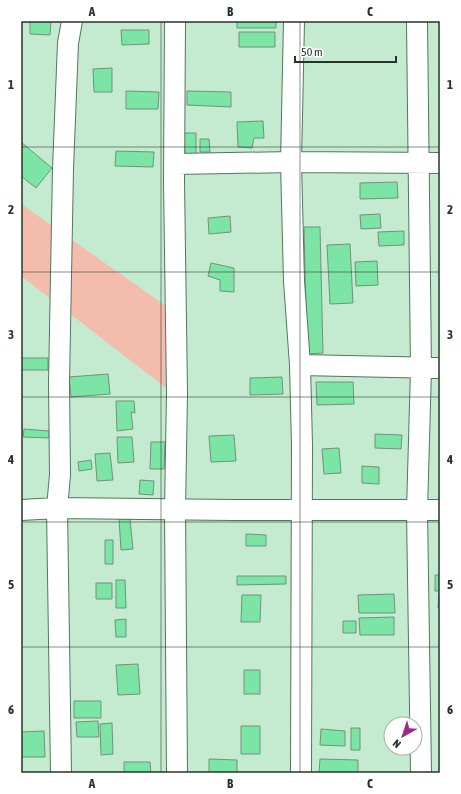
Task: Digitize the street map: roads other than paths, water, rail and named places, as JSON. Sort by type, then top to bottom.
[{"type":"street","points":[[61,773],[57,508],[60,475],[59,383],[62,179],[68,43],[72,21]]},
{"type":"street","points":[[175,21],[174,181],[177,394],[175,509],[177,773]]},
{"type":"street","points":[[294,21],[291,162],[294,281],[300,365],[302,445],[301,773]]},
{"type":"street","points":[[417,21],[419,163],[430,368],[417,511],[422,773]]},
{"type":"street","points":[[175,164],[291,162],[440,163]]},
{"type":"street","points":[[300,365],[430,368]]},
{"type":"street","points":[[21,510],[57,508],[440,510]]}]
